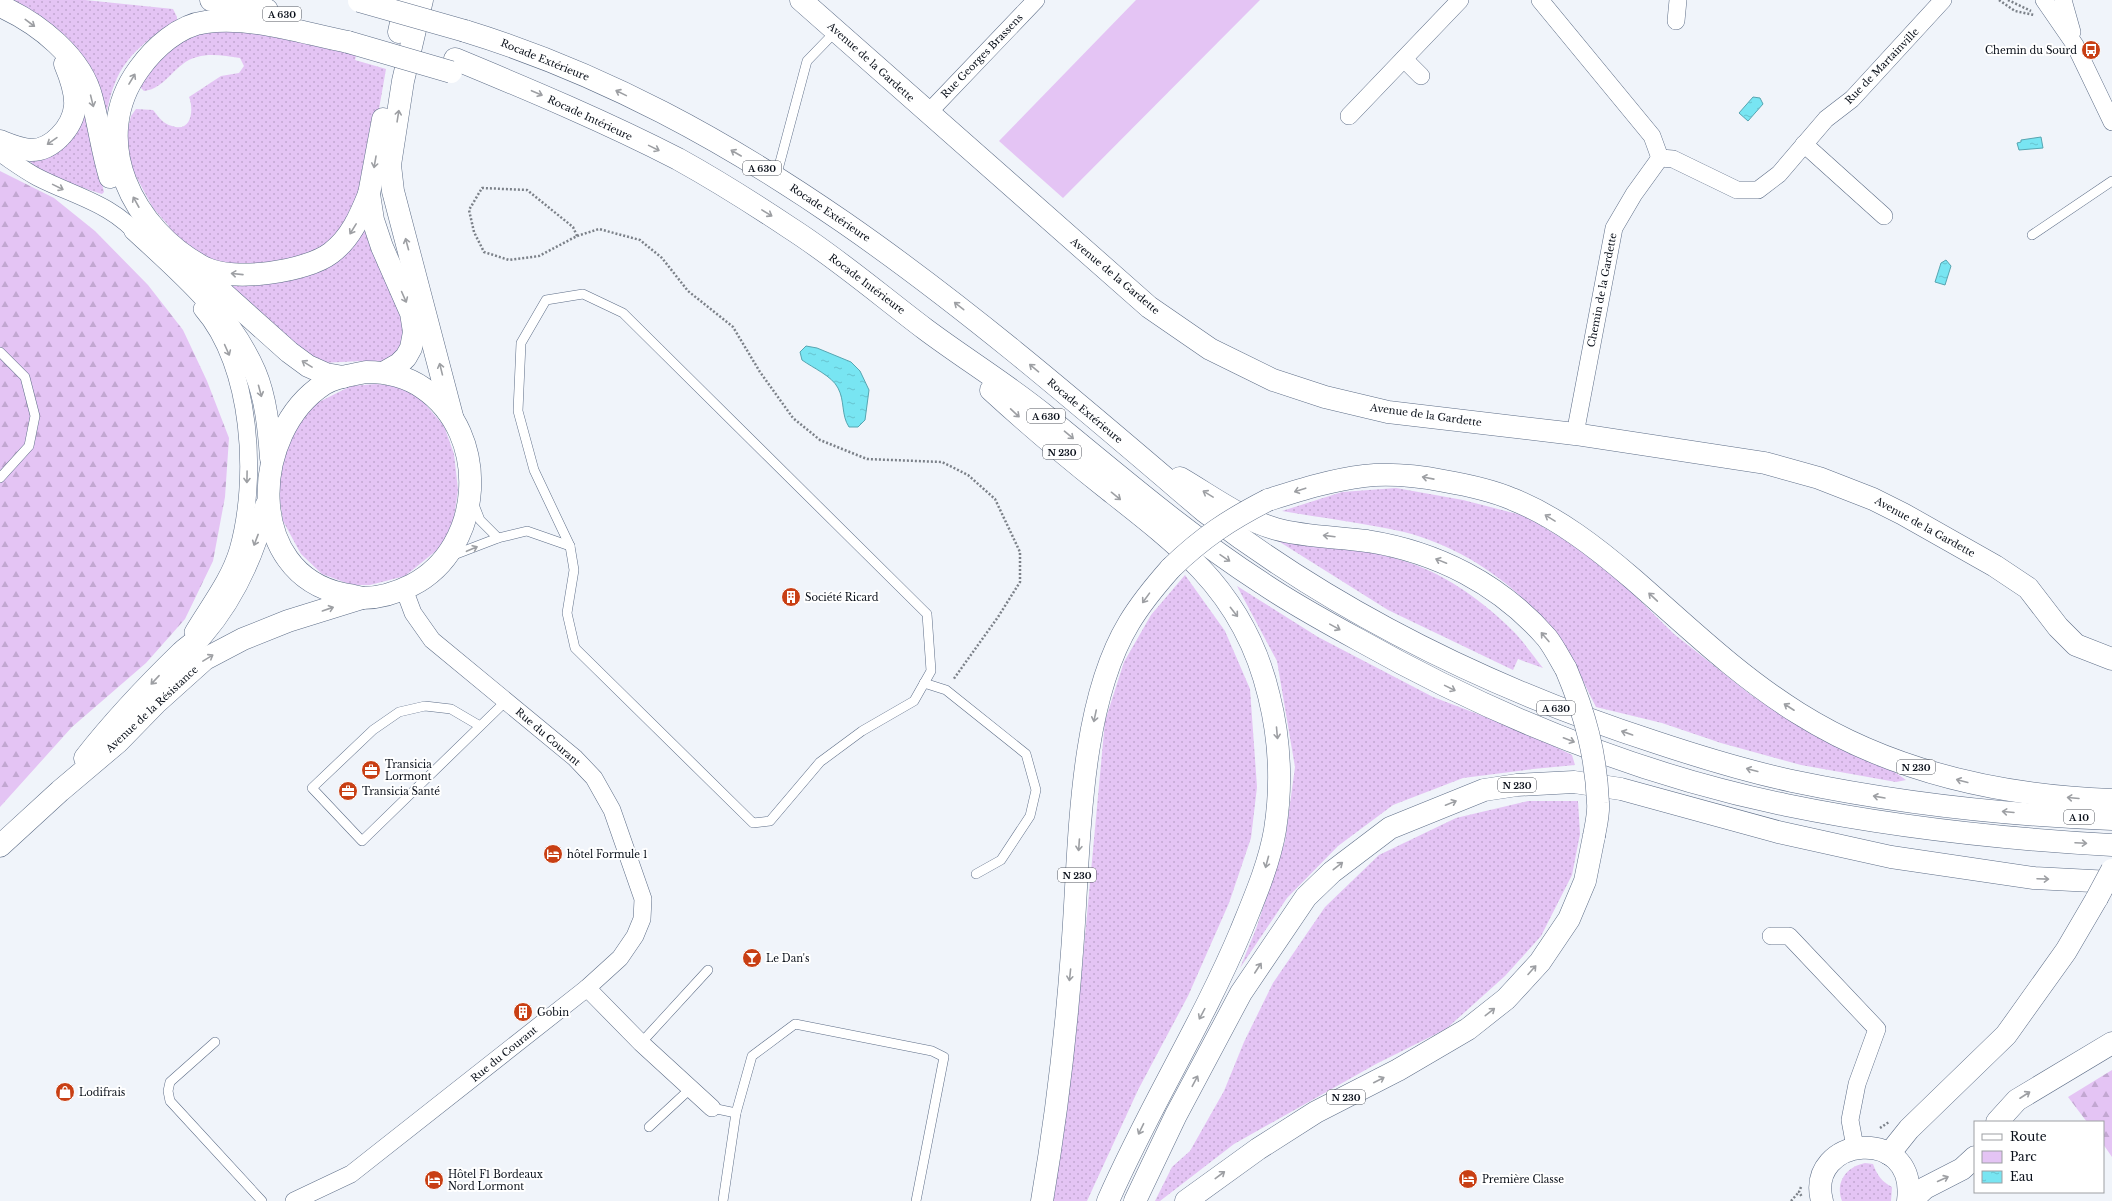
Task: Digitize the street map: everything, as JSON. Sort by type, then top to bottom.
[{"type":"main road","name":"A 630","points":[[211,0],[242,5],[350,36]]},
{"type":"main road","points":[[177,251],[206,269],[239,275],[269,273],[300,267],[331,253],[348,237],[360,218],[369,194],[406,0],[467,25]]},
{"type":"main road","points":[[0,6],[28,20],[57,44],[80,72],[92,98],[102,154],[116,198],[135,230],[190,281],[220,315],[241,345],[255,372],[267,420],[271,462],[267,503],[272,526],[280,546],[292,564],[309,580],[332,591],[363,598],[385,595],[404,589],[423,579],[446,558],[464,522],[471,496],[470,468],[463,443],[454,421],[393,191],[390,165],[403,81],[422,0]]},
{"type":"main road","name":"Avenue de la Gardette","points":[[801,0],[1149,307],[1210,349],[1274,380],[1325,397],[1381,410],[1575,434],[1765,463],[1819,478],[1873,499],[1963,547],[2028,588],[2058,627],[2076,646],[2110,658]]},
{"type":"main road","name":"Rocade Extérieure","points":[[357,1],[467,25],[512,46],[585,76],[690,127],[776,177],[881,248],[943,294],[1128,447]]},
{"type":"main road","points":[[343,377],[326,374],[302,361],[177,251],[146,221],[129,191],[117,156],[116,131],[121,107],[130,81],[145,60],[170,35],[204,22],[238,19],[350,36]]},
{"type":"main road","name":"Rocade Intérieure","points":[[350,36],[501,78],[572,108],[680,161],[793,230],[868,283],[926,329]]},
{"type":"main road","points":[[0,140],[16,148],[31,150],[45,146],[64,133],[72,121],[76,105],[72,85],[57,44]]},
{"type":"main road","points":[[369,194],[373,220],[382,247],[410,312],[414,332],[411,348],[406,357],[400,364],[385,372]]},
{"type":"main road","name":"A 630","points":[[926,329],[1041,412],[1110,469],[1217,553],[1265,586],[1403,665],[1486,706],[1622,759],[1685,779],[1785,805],[1927,828],[2050,842],[2112,845]]},
{"type":"main road","name":"N 230","points":[[926,329],[1028,424],[1149,522],[1202,570],[1241,621],[1264,672],[1276,726],[1279,761],[1278,803],[1275,832],[1265,870],[1220,979],[1153,1105],[1108,1201]]},
{"type":"main road","points":[[271,462],[286,426],[301,403],[324,384],[343,377],[366,372],[385,372],[408,380],[423,388],[435,398],[454,421]]},
{"type":"main road","name":"A 630","points":[[1128,447],[1204,511],[1239,538],[1333,599],[1416,644],[1499,684],[1560,710],[1691,754],[1790,780],[1883,798],[1977,810],[2047,816]]},
{"type":"main road","name":"N 230","points":[[1128,447],[1234,510],[1260,523],[1277,529],[1368,541],[1416,551],[1451,565],[1480,581],[1512,603],[1548,639],[1566,669],[1582,705],[1589,733],[1598,804],[1594,836],[1585,881],[1569,919],[1540,962],[1506,999],[1468,1029],[1398,1070],[1316,1112],[1258,1149],[1186,1201]]},
{"type":"main road","name":"N 230","points":[[1042,1201],[1052,1142],[1071,962],[1081,820],[1090,741],[1099,698],[1113,655],[1128,624],[1139,607],[1171,568],[1193,546],[1211,532],[1229,520],[1268,500],[1320,484],[1367,476],[1420,476],[1466,485],[1512,498],[1545,515],[1578,536],[1634,580],[1682,624],[1748,680],[1822,727],[1889,757],[1925,771],[1969,783],[2034,794],[2112,800]]},
{"type":"main road","name":"Avenue de la Résistance","points":[[60,791],[106,731],[182,652],[201,636],[239,578],[258,538],[267,503]]},
{"type":"main road","name":"Avenue de la Résistance","points":[[0,846],[60,791],[118,742],[156,703],[205,659],[243,639],[288,621],[363,598]]},
{"type":"main road","name":"N 230","points":[[1135,1201],[1176,1115],[1242,993],[1306,897],[1332,872],[1390,828],[1484,790],[1517,784],[1574,782],[1621,789],[1778,832],[1891,857],[2027,878],[2112,882]]},
{"type":"main road","name":"A 10","points":[[2047,816],[2112,819]]},
{"type":"main road","points":[[1890,1154],[1909,1129],[2006,1035],[2066,951],[2112,870]]},
{"type":"main road","points":[[1998,1121],[2017,1100],[2112,1043]]},
{"type":"main road","points":[[1802,1196],[1822,1191],[1826,1169],[1833,1159],[1844,1152],[1855,1148],[1867,1147],[1890,1154],[1900,1164],[1907,1176],[1909,1201]]},
{"type":"main road","points":[[1909,1201],[1925,1188],[1962,1169],[1974,1158]]},
{"type":"street","name":"Rue Georges Brassens","points":[[928,113],[1036,0]]},
{"type":"street","points":[[1349,116],[1460,0]]},
{"type":"street","points":[[1676,21],[1678,0]]},
{"type":"street","name":"Rue de Martainville","points":[[1660,158],[1673,159],[1737,190],[1758,190],[1779,174],[1826,119],[1852,99],[1943,0]]},
{"type":"street","points":[[2063,0],[2075,45],[2112,122]]},
{"type":"street","points":[[1542,1],[1652,136],[1660,158]]},
{"type":"street","points":[[2040,6],[2075,45]]},
{"type":"street","points":[[1404,59],[1421,76]]},
{"type":"street","points":[[1804,144],[1884,216]]},
{"type":"street","name":"Avenue de la Résistance","points":[[0,153],[34,176],[64,190],[94,200],[115,213],[135,230],[212,320],[227,349],[237,376],[246,416],[248,450],[247,494],[238,550],[215,598],[182,652]]},
{"type":"street","name":"Chemin de la Gardette","points":[[1575,434],[1614,228],[1634,194],[1660,158]]},
{"type":"street","name":"Rue du Courant","points":[[294,1201],[350,1174],[587,988],[620,958],[635,936],[642,919],[643,899],[612,810],[594,778],[575,758],[432,640],[413,613],[404,589]]},
{"type":"street","points":[[1771,936],[1789,936],[1876,1029],[1857,1084],[1850,1120],[1855,1148]]},
{"type":"street","points":[[587,988],[640,1043],[712,1108]]},
{"type":"lane","points":[[776,177],[807,61],[836,31]]},
{"type":"lane","points":[[2032,235],[2112,181]]},
{"type":"lane","points":[[583,294],[623,313],[927,614],[931,671],[914,701],[862,731],[820,762],[770,821],[753,823],[575,648],[567,613],[574,570],[570,546],[534,470],[518,411],[520,358],[521,343],[546,300],[583,294]]},
{"type":"lane","points":[[0,352],[25,377],[35,416],[29,446],[0,478]]},
{"type":"lane","points":[[471,496],[480,520],[498,538]]},
{"type":"lane","points":[[446,558],[498,538],[527,531],[570,546]]},
{"type":"lane","points":[[924,683],[946,690],[1026,754],[1036,790],[1030,816],[1001,860],[976,874]]},
{"type":"lane","points":[[480,726],[451,709],[425,706],[399,712],[373,730],[312,788],[362,840],[506,701]]},
{"type":"lane","points":[[640,1043],[708,970]]},
{"type":"lane","points":[[723,1201],[736,1113],[752,1056],[795,1024],[932,1051],[944,1057],[916,1201]]},
{"type":"lane","points":[[215,1042],[170,1082],[168,1091],[170,1101],[262,1201]]},
{"type":"lane","points":[[649,1127],[690,1089]]},
{"type":"lane","points":[[712,1108],[736,1113]]},
{"type":"path","points":[[2008,0],[2030,11],[2040,6]]},
{"type":"path","points":[[577,236],[573,228],[527,190],[482,188],[469,210],[474,232],[484,252],[509,260],[538,256],[577,236],[599,229],[640,240],[662,258],[688,291],[733,326],[760,372],[793,418],[820,440],[867,459],[942,462],[968,475],[995,499],[1020,552],[1020,582],[998,618],[946,690]]},
{"type":"path","points":[[1791,1201],[1802,1196]]},
{"type":"green space","points":[[3,0],[85,0],[173,9],[177,20],[149,39],[126,63],[113,88],[103,128],[94,88]]},
{"type":"green space","points":[[1136,0],[1260,0],[1063,198],[999,141]]},
{"type":"green space","points":[[233,28],[357,52],[355,60],[386,69],[367,177],[341,232],[322,247],[284,264],[216,265],[175,238],[168,225],[153,208],[132,169],[127,150],[127,132],[131,116],[136,109],[153,110],[166,124],[179,127],[184,126],[190,119],[191,102],[189,97],[221,76],[239,73],[244,66],[240,58],[208,55],[189,60],[176,69],[165,81],[152,89],[144,91],[140,87],[140,80],[170,47],[203,31]]},
{"type":"green space","points":[[85,112],[104,192],[102,194],[72,185],[51,176],[33,165],[28,158]]},
{"type":"green space","points":[[0,171],[54,198],[95,231],[148,285],[183,330],[207,381],[229,438],[225,497],[213,561],[185,619],[146,663],[72,727],[0,807]]},
{"type":"green space","points":[[365,221],[408,335],[397,355],[384,362],[362,361],[320,363],[218,279],[292,277]]},
{"type":"green space","points":[[376,384],[397,386],[420,398],[444,426],[454,454],[458,490],[454,518],[442,546],[405,576],[370,585],[352,585],[322,574],[301,554],[283,521],[277,480],[284,450],[311,406],[351,386]]},
{"type":"green space","points":[[1396,488],[1463,500],[1525,516],[1573,545],[1621,582],[1674,634],[1751,695],[1818,737],[1889,768],[1906,780],[1896,782],[1801,765],[1721,743],[1662,723],[1596,707],[1579,673],[1560,641],[1529,604],[1492,573],[1450,548],[1404,532],[1282,511],[1342,492]]},
{"type":"green space","points":[[1275,539],[1360,550],[1394,558],[1424,568],[1465,591],[1502,620],[1521,640],[1543,668],[1518,659],[1513,670],[1388,610]]},
{"type":"green space","points":[[1185,575],[1225,631],[1250,689],[1257,787],[1251,838],[1229,903],[1188,996],[1138,1090],[1087,1201],[1049,1201],[1076,1033],[1105,721],[1124,662],[1151,615]]},
{"type":"green space","points":[[1237,586],[1318,637],[1433,697],[1525,732],[1572,755],[1575,765],[1463,778],[1393,805],[1338,846],[1287,898],[1240,968],[1256,929],[1285,841],[1295,767],[1277,661]]},
{"type":"green space","points":[[1528,801],[1578,801],[1580,834],[1572,875],[1541,936],[1505,976],[1446,1029],[1376,1064],[1234,1144],[1160,1201],[1155,1201],[1172,1167],[1190,1151],[1224,1091],[1244,1042],[1273,983],[1325,907],[1379,855],[1456,818]]},
{"type":"green space","points":[[2112,1070],[2112,1157],[2104,1145],[2104,1121],[2086,1121],[2068,1097]]},
{"type":"green space","points":[[1865,1163],[1873,1164],[1880,1178],[1892,1187],[1891,1201],[1842,1201],[1840,1188],[1844,1176],[1852,1168]]},
{"type":"water","points":[[1753,97],[1760,98],[1763,104],[1748,121],[1739,113]]},
{"type":"water","points":[[2041,137],[2043,148],[2019,150],[2017,143],[2021,142],[2021,140]]},
{"type":"water","points":[[1946,260],[1951,266],[1945,285],[1935,282],[1941,263]]},
{"type":"water","points":[[806,346],[817,348],[851,362],[860,371],[869,390],[865,420],[858,427],[849,427],[845,418],[842,398],[835,384],[827,376],[802,360],[800,352]]},
{"type":"place","name":"Chemin du Sourd","points":[[2091,50]]},
{"type":"place","name":"Société Ricard","points":[[791,597]]},
{"type":"place","name":"Transicia Lormont","points":[[371,770]]},
{"type":"place","name":"Transicia Santé","points":[[348,791]]},
{"type":"place","name":"hôtel Formule 1","points":[[553,854]]},
{"type":"place","name":"Le Dan's","points":[[752,958]]},
{"type":"place","name":"Gobin","points":[[523,1012]]},
{"type":"place","name":"Lodifrais","points":[[65,1092]]},
{"type":"place","name":"Première Classe","points":[[1468,1179]]},
{"type":"place","name":"Hôtel F1 Bordeaux Nord Lormont","points":[[434,1180]]}]
